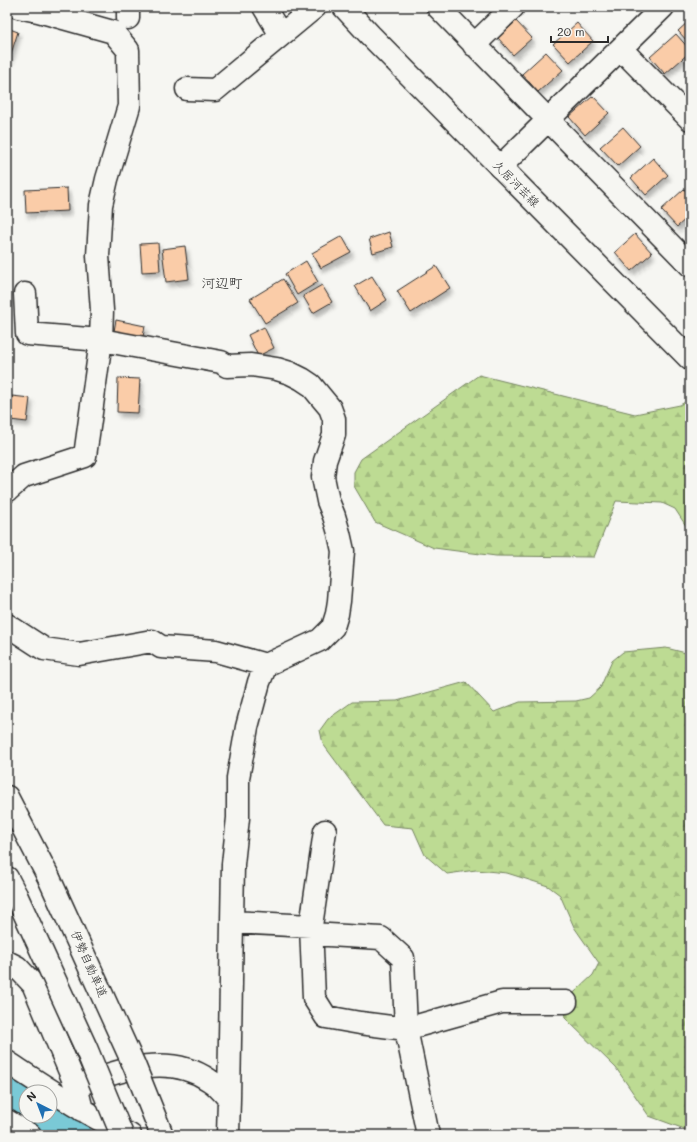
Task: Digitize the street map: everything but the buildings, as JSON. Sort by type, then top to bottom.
[{"type":"main road","points":[[7,491],[24,476],[85,456],[101,340],[102,310],[98,256],[102,206],[107,179],[129,106],[128,50],[113,32],[38,11],[18,7]]},
{"type":"main road","points":[[264,7],[281,35]]},
{"type":"main road","points":[[187,89],[215,90],[315,7]]},
{"type":"main road","name":"久居河芸線","points":[[344,7],[690,359]]},
{"type":"main road","points":[[438,7],[690,265]]},
{"type":"main road","points":[[474,45],[513,7]]},
{"type":"main road","points":[[500,167],[663,7]]},
{"type":"main road","points":[[621,49],[690,119]]},
{"type":"main road","points":[[7,625],[44,649],[79,654],[152,641],[162,647],[216,651],[266,665],[320,640],[333,627],[339,601],[343,551],[338,527],[328,501],[323,477],[325,461],[334,435],[334,419],[330,408],[311,385],[290,373],[277,369],[251,365],[227,366],[221,362],[101,340],[27,334],[25,294]]},
{"type":"main road","points":[[228,1135],[233,864],[238,818],[238,778],[247,727],[259,682],[266,665]]},
{"type":"main road","name":"伊勢自動車道","points":[[7,797],[50,878],[134,1065],[162,1135]]},
{"type":"main road","points":[[325,831],[311,930],[314,998],[326,1017],[406,1029],[502,1002],[566,1002]]},
{"type":"main road","points":[[11,886],[82,1041],[122,1135]]},
{"type":"main road","points":[[232,922],[381,938],[403,958],[406,1029],[428,1135]]},
{"type":"main road","points":[[7,962],[17,967],[33,984],[76,1086],[82,1110]]},
{"type":"main road","points":[[7,1062],[82,1110],[130,1135]]},
{"type":"main road","points":[[76,1086],[128,1069],[153,1065],[167,1065],[194,1072],[210,1080],[229,1099]]},
{"type":"main road","points":[[7,1121],[30,1135]]},
{"type":"green space","points":[[479,375],[635,414],[680,405],[690,399],[690,532],[675,509],[662,503],[616,501],[594,557],[496,556],[434,548],[375,522],[354,486],[354,472],[361,459]]},
{"type":"green space","points":[[666,648],[690,654],[690,1131],[649,1116],[616,1068],[565,1018],[563,1003],[593,975],[599,963],[574,927],[560,895],[548,886],[507,873],[476,870],[447,874],[425,855],[413,828],[383,825],[323,744],[320,730],[328,719],[352,702],[397,701],[466,682],[494,712],[520,702],[576,701],[589,698],[600,688],[612,661],[623,652]]},
{"type":"waterway","points":[[7,1089],[18,1097]]},
{"type":"waterway","points":[[58,1123],[75,1135]]},
{"type":"district","name":"河辺町","points":[[222,283]]}]
